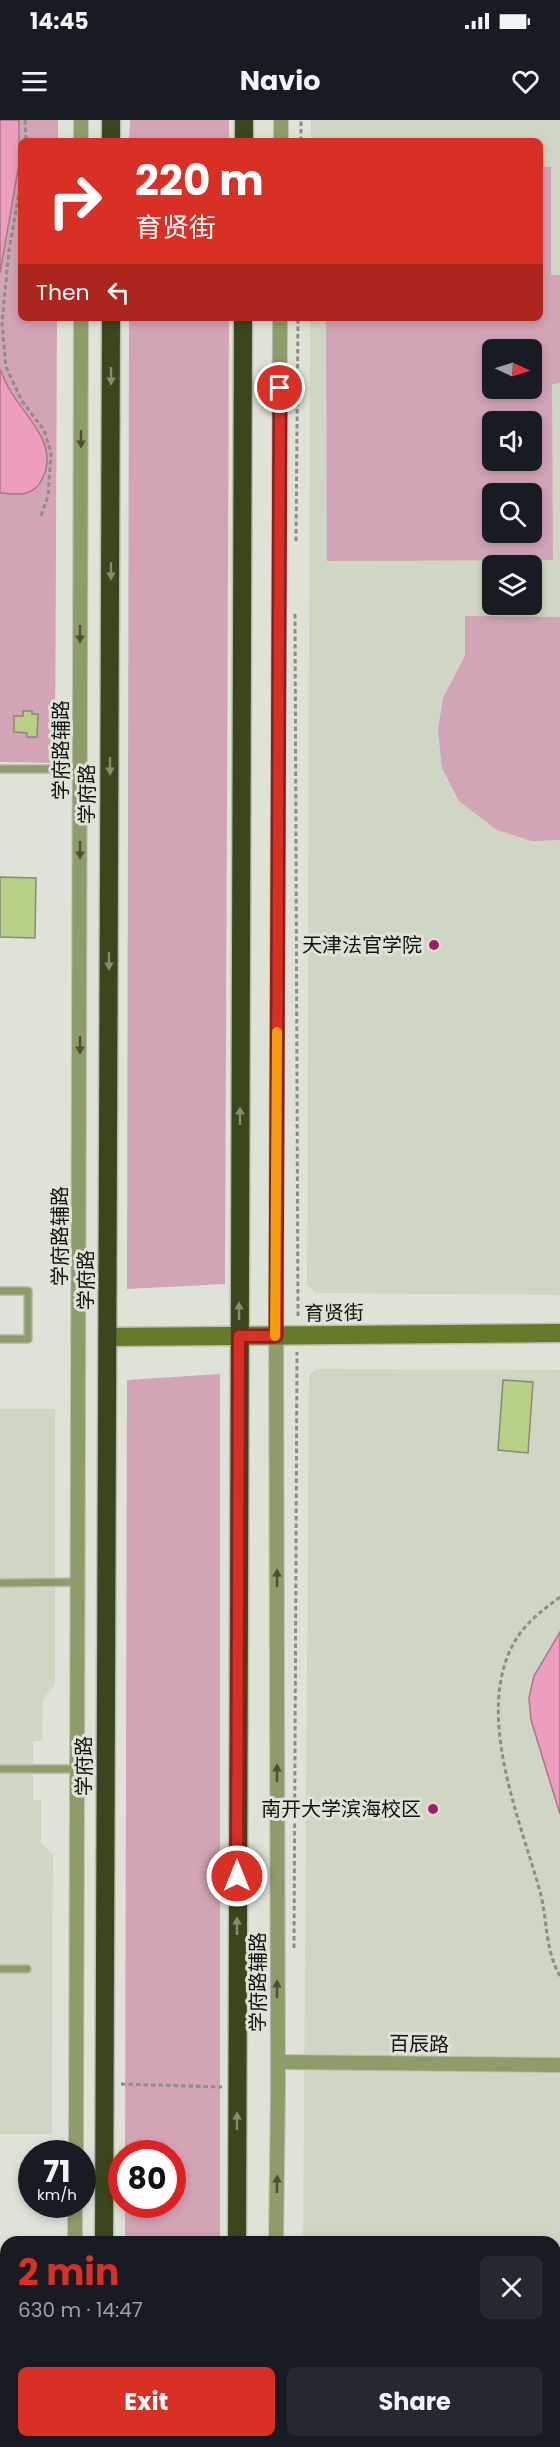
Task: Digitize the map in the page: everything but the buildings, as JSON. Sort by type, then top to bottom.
[{"type":"highway","points":[[111,120],[111,138]]},
{"type":"highway","points":[[244,120],[244,138]]},
{"type":"highway","name":"学府路","points":[[104,2236],[111,321]]},
{"type":"highway","points":[[237,2236],[243,321]]},
{"type":"street","points":[[81,120],[81,138]]},
{"type":"street","points":[[281,120],[281,138]]},
{"type":"street","name":"学府路辅路","points":[[76,2140],[81,321]]},
{"type":"street","name":"学府路辅路","points":[[276,2236],[278,2062],[276,1336],[280,321]]},
{"type":"street","name":"育贤街","points":[[108,1337],[560,1333]]},
{"type":"street","name":"百辰路","points":[[278,2062],[560,2065]]},
{"type":"street","points":[[75,2218],[75,2236]]},
{"type":"lane","points":[[0,769],[80,769]]},
{"type":"lane","points":[[0,1291],[28,1291],[27,1338],[0,1339]]},
{"type":"lane","points":[[1,1582],[78,1582]]},
{"type":"lane","points":[[0,1769],[77,1768]]},
{"type":"lane","points":[[0,1969],[27,1969]]},
{"type":"path","points":[[26,120],[26,138]]},
{"type":"path","points":[[301,120],[301,138]]},
{"type":"path","points":[[18,198],[9,250],[2,323],[6,367],[22,401],[44,430],[51,453],[48,496],[41,516]]},
{"type":"path","points":[[296,550],[298,321]]},
{"type":"path","points":[[294,1955],[298,1336],[295,609]]},
{"type":"path","points":[[560,1597],[535,1616],[515,1641],[502,1674],[497,1724],[504,1764],[545,1909],[547,1943],[552,1962],[560,1976]]},
{"type":"path","points":[[105,2084],[237,2087]]},
{"type":"shaded area","points":[[0,120],[58,120],[58,138],[18,138],[18,321],[57,321],[55,763],[0,762]]},
{"type":"shaded area","points":[[0,120],[19,120],[18,170],[0,273]]},
{"type":"shaded area","points":[[130,120],[229,120],[229,138],[129,138]]},
{"type":"shaded area","name":"天津法官学院","points":[[311,120],[560,120],[560,1295],[317,1293],[307,1285],[310,321],[543,321],[543,138],[311,138]]},
{"type":"shaded area","points":[[543,167],[551,167],[551,275],[560,275],[560,383],[552,384],[553,560],[542,560],[542,555],[482,555],[482,560],[327,561],[326,321],[543,321]]},
{"type":"shaded area","points":[[129,321],[229,321],[225,1284],[127,1289]]},
{"type":"shaded area","points":[[0,369],[16,400],[38,431],[47,453],[47,465],[40,484],[26,493],[0,493]]},
{"type":"shaded area","points":[[465,616],[560,617],[560,840],[532,841],[497,830],[459,801],[442,768],[438,730],[443,698],[465,656]]},
{"type":"shaded area","name":"南开大学滨海校区","points":[[316,1369],[560,1370],[560,2236],[303,2236],[309,1376]]},
{"type":"shaded area","points":[[220,1374],[220,2236],[125,2236],[125,2218],[186,2218],[186,2140],[125,2140],[127,1380]]},
{"type":"shaded area","points":[[0,1409],[55,1409],[55,1685],[43,1699],[42,1741],[33,1741],[33,1800],[41,1800],[41,1843],[53,1855],[52,2134],[0,2134]]},
{"type":"shaded area","points":[[560,1632],[560,1814],[531,1720],[529,1698],[534,1676]]},
{"type":"slow traffic","points":[[275,1336],[277,1032]]},
{"type":"place","name":"天津法官学院","points":[[434,945]]},
{"type":"place","name":"南开大学滨海校区","points":[[433,1809]]},
{"type":"route","points":[[237,1876],[239,1336],[276,1336],[280,388]]}]
